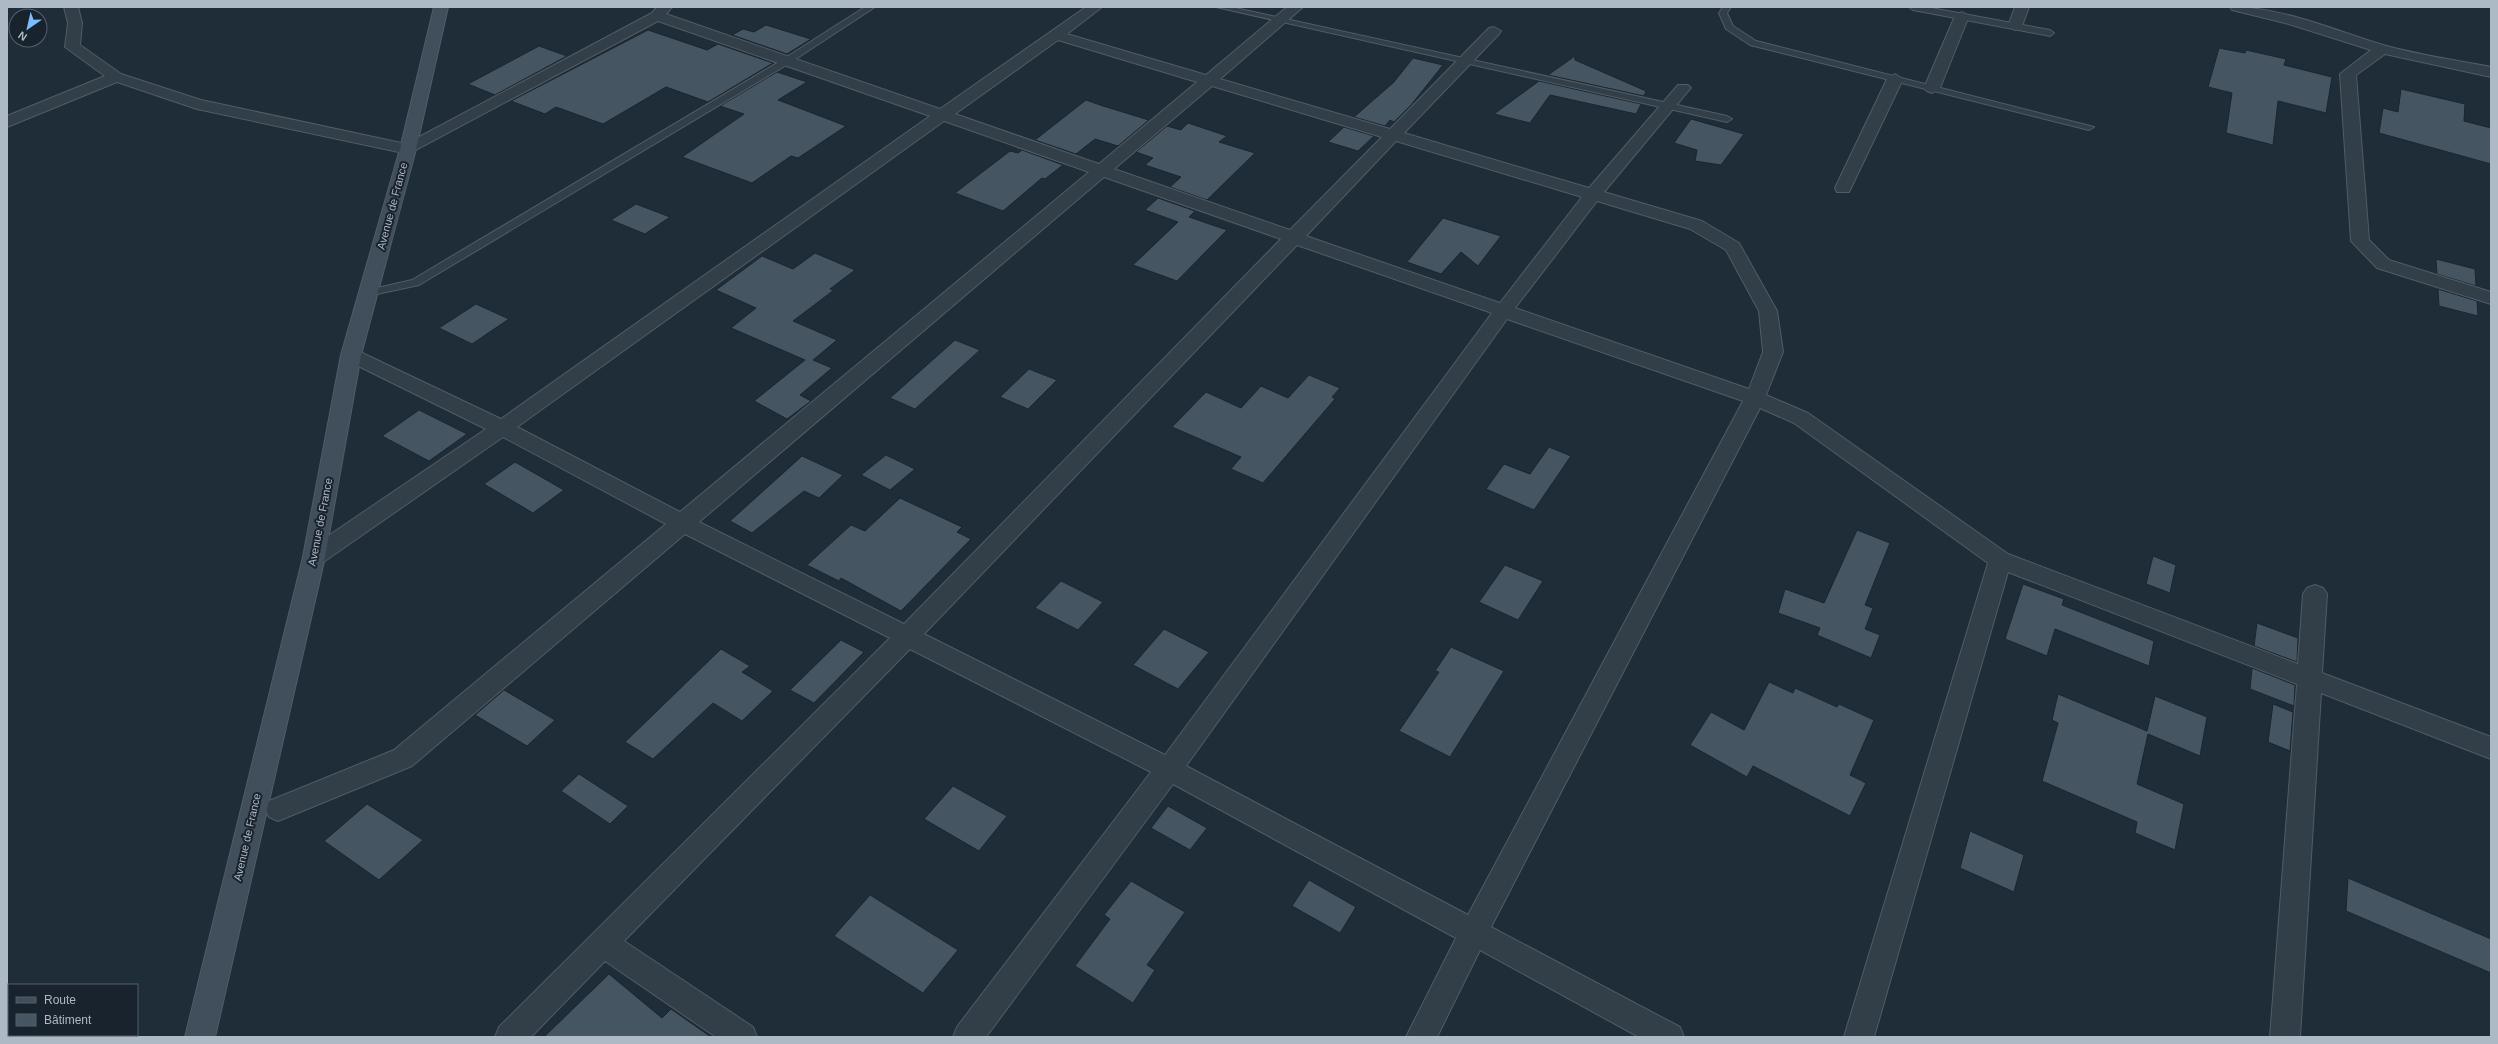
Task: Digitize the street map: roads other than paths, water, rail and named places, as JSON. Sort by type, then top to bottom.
[{"type":"main road","name":"Avenue de France","points":[[200,1037],[314,557],[351,355],[408,149],[441,7]]},
{"type":"street","points":[[71,7],[75,23],[72,47],[116,77],[197,104],[408,149],[661,12],[785,62],[1756,398],[1801,418],[2000,560],[2491,748]]},
{"type":"street","points":[[314,557],[502,428],[1095,7]]},
{"type":"street","points":[[278,809],[403,758],[1296,7]]},
{"type":"street","points":[[2015,26],[2022,7]]},
{"type":"street","points":[[2237,7],[2290,20],[2382,49],[2491,72]]},
{"type":"street","points":[[1932,88],[1962,16]]},
{"type":"street","points":[[510,1037],[907,636],[1294,239],[1494,31]]},
{"type":"street","points":[[1056,35],[1696,225],[1733,248],[1768,311],[1773,352],[1756,398],[1473,934],[1421,1037]]},
{"type":"street","points":[[2382,49],[2348,74],[2360,241],[2383,264],[2491,298]]},
{"type":"street","points":[[7,122],[116,77]]},
{"type":"street","points":[[1843,188],[1895,79]]},
{"type":"street","points":[[968,1037],[1169,770],[1503,311],[1593,194],[1683,88]]},
{"type":"street","points":[[351,355],[502,428],[683,523],[1169,770],[1473,934],[1669,1037]]},
{"type":"street","points":[[1859,1037],[2000,560]]},
{"type":"street","points":[[2285,1037],[2315,594]]},
{"type":"street","points":[[603,943],[742,1037]]},
{"type":"lane","points":[[368,293],[415,283],[785,62],[871,7]]},
{"type":"lane","points":[[1220,7],[1727,119]]},
{"type":"lane","points":[[1727,7],[1723,13],[1729,26],[1753,43],[2089,127]]},
{"type":"lane","points":[[1913,7],[2050,33]]}]
